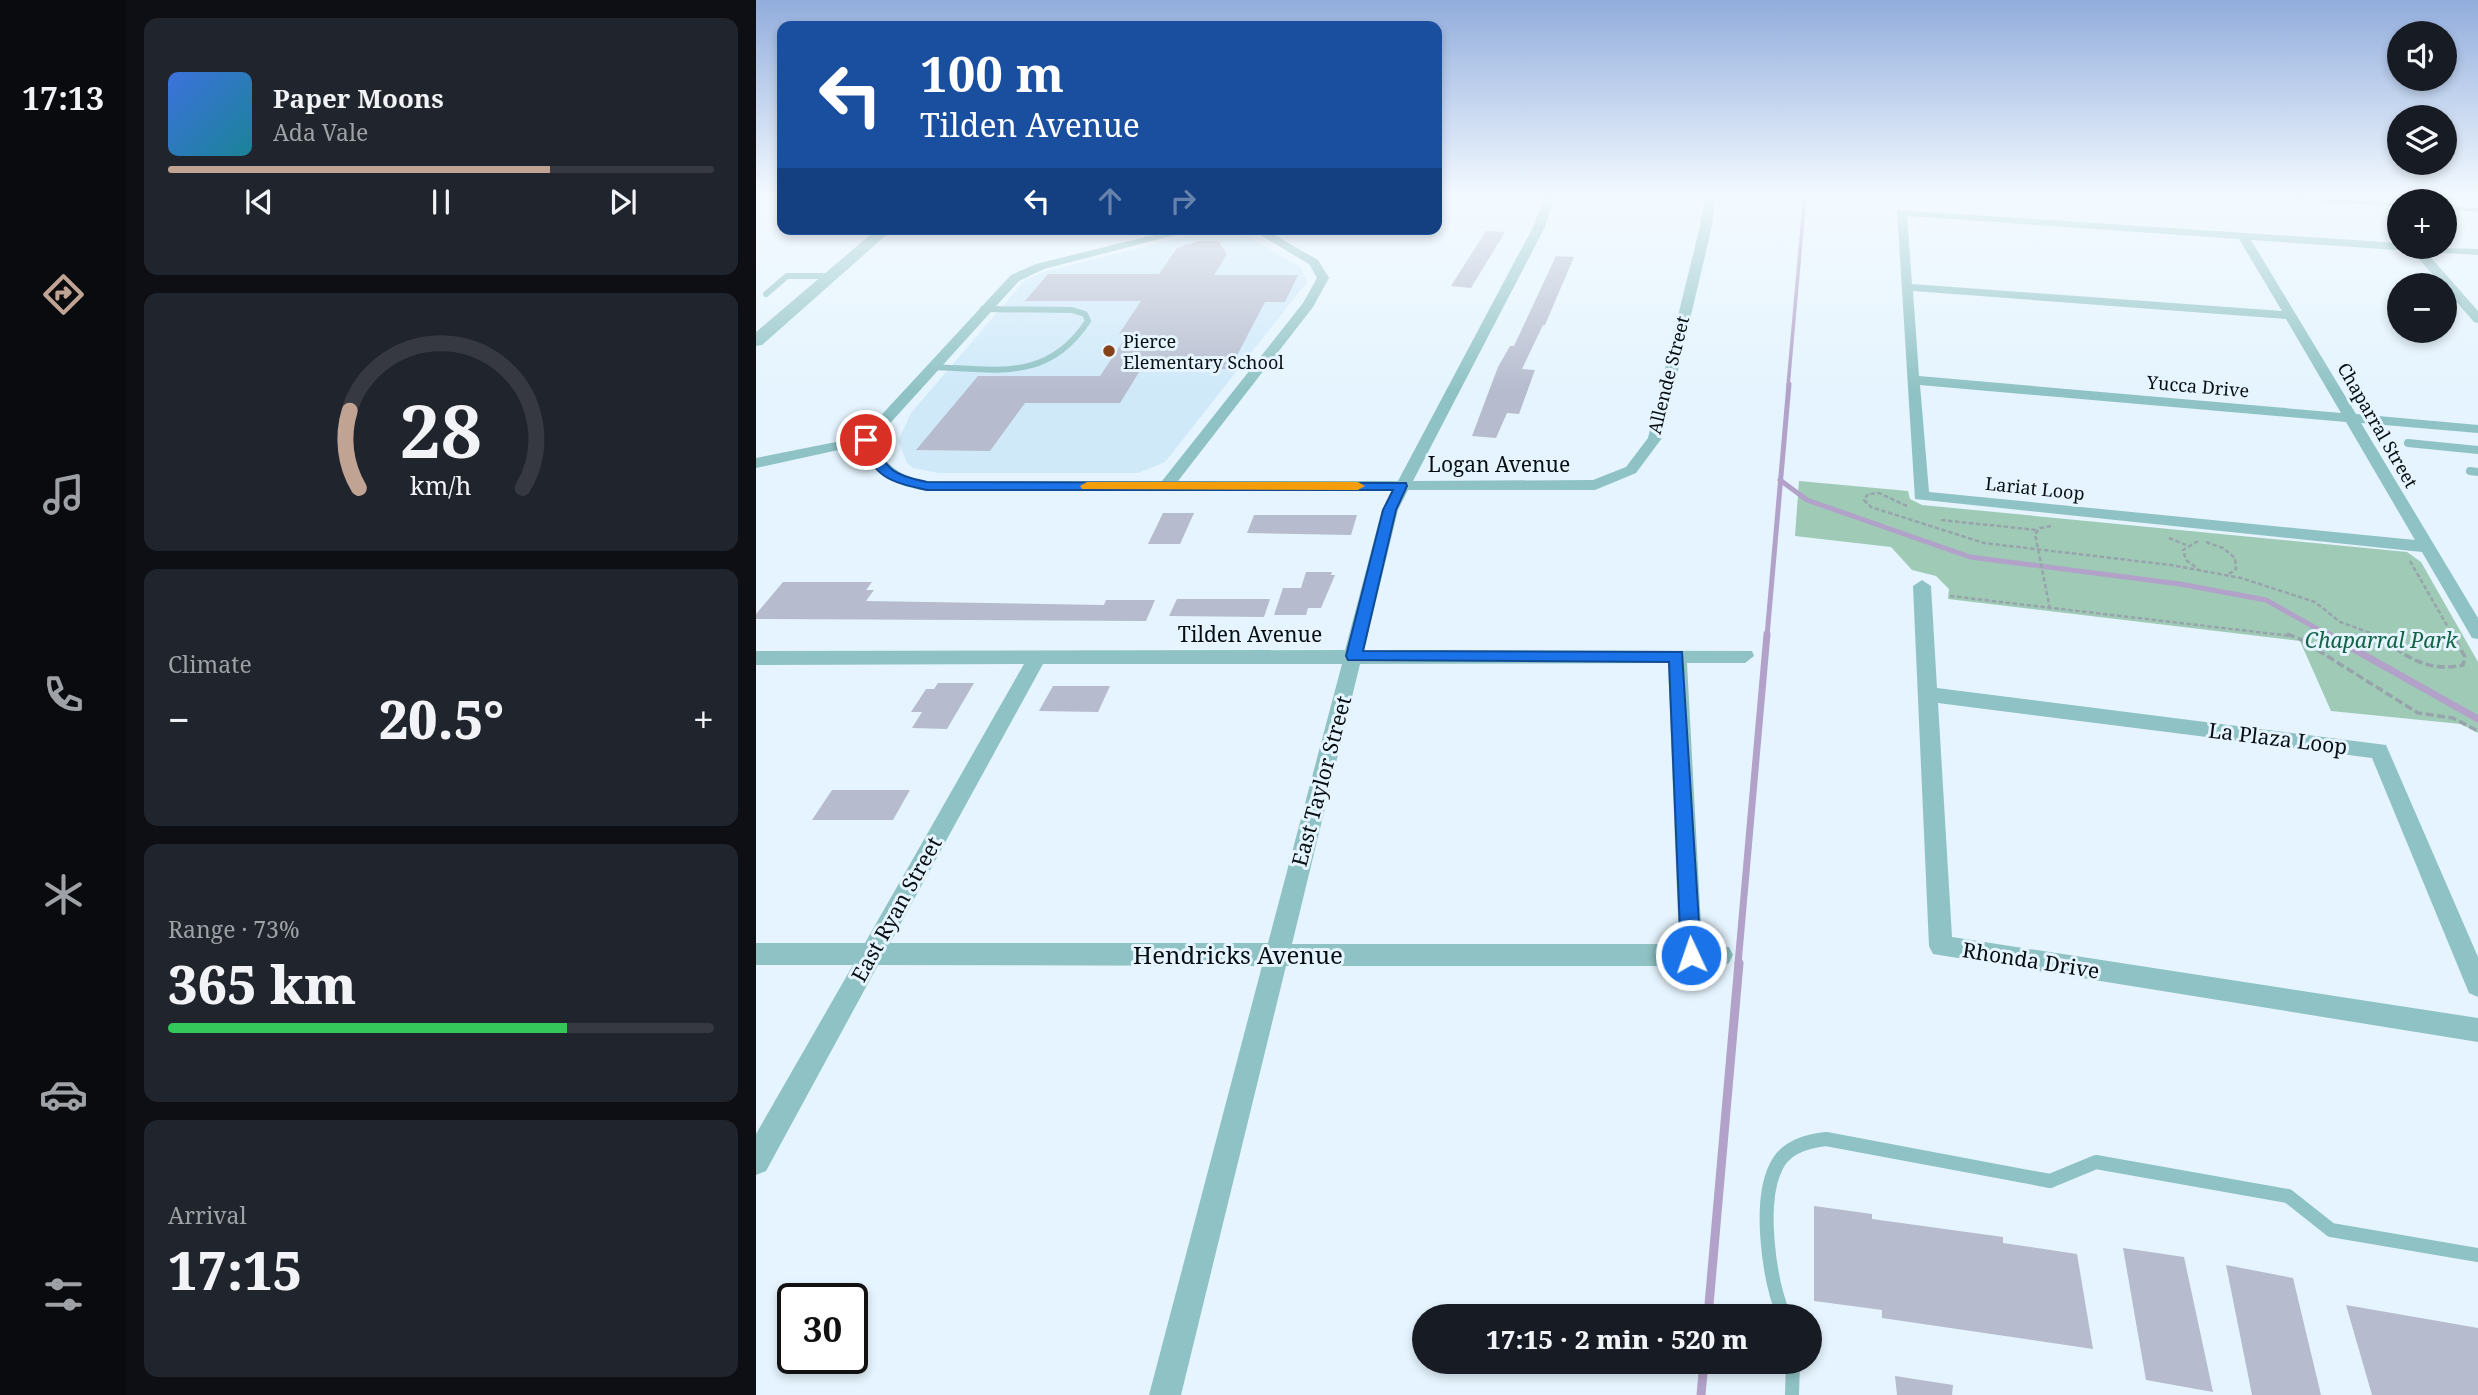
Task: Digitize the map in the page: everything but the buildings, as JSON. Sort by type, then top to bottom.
[{"type":"street","points":[[759,335],[850,260]]},
{"type":"street","points":[[756,463],[866,440],[1003,286],[1033,268],[1065,260]]},
{"type":"street","points":[[1166,486],[1309,304],[1324,278],[1311,260]]},
{"type":"street","name":"East Taylor Street","points":[[1165,1395],[1390,510],[1521,260]]},
{"type":"street","name":"Allende Street","points":[[1595,485],[1631,470],[1655,438],[1698,260]]},
{"type":"street","name":"Lariat Loop","points":[[1905,260],[1922,496],[2427,547]]},
{"type":"street","name":"Chaparral Street","points":[[2258,260],[2478,632]]},
{"type":"street","points":[[2427,260],[2478,319]]},
{"type":"street","points":[[1908,287],[2292,316]]},
{"type":"street","name":"Yucca Drive","points":[[1914,380],[2478,429]]},
{"type":"street","name":"Logan Avenue","points":[[866,440],[879,466],[896,480],[910,484],[1595,485]]},
{"type":"street","name":"Rhonda Drive","points":[[1922,586],[1941,946],[2478,1030]]},
{"type":"street","points":[[1677,656],[1691,955]]},
{"type":"street","name":"Tilden Avenue","points":[[756,658],[1745,656]]},
{"type":"street","name":"East Ryan Street","points":[[756,1161],[1037,658]]},
{"type":"street","name":"La Plaza Loop","points":[[1927,694],[2379,751],[2478,985]]},
{"type":"street","name":"Hendricks Avenue","points":[[756,954],[1721,955]]},
{"type":"lane","points":[[766,294],[787,276],[831,276]]},
{"type":"lane","points":[[931,367],[1022,368],[1043,364],[1064,354],[1088,321],[1085,314],[1072,310],[983,309]]},
{"type":"lane","points":[[2408,443],[2478,450]]},
{"type":"lane","points":[[1779,1304],[1773,1287],[1769,1210],[1775,1168],[1786,1153],[1808,1140],[1826,1139],[2050,1181],[2096,1162],[2288,1196],[2330,1230],[2478,1255]]},
{"type":"lane","points":[[1792,1395],[1793,1374]]},
{"type":"path","points":[[1914,508],[1879,493],[1871,492],[1864,500],[1867,506],[1984,543],[2227,575],[2300,595],[2315,602],[2340,622],[2375,634],[2404,656],[2431,667],[2444,669],[2463,665],[2465,657],[2412,562],[2405,559]]},
{"type":"path","points":[[1941,520],[2037,530],[2057,525],[2035,522]]},
{"type":"path","points":[[2037,530],[2050,609]]},
{"type":"path","points":[[2178,535],[2161,536],[2186,545],[2205,542],[2230,553],[2237,564],[2236,569],[2227,575]]},
{"type":"path","points":[[2193,537],[2222,540]]},
{"type":"path","points":[[2186,545],[2183,550],[2186,560],[2207,573]]},
{"type":"path","points":[[1950,596],[2293,636],[2418,713],[2453,718],[2478,732]]},
{"type":"shaded area","name":"Pierce Elementary School","points":[[1091,260],[1288,260],[1301,268],[1307,282],[1165,462],[1138,473],[939,473],[913,468],[907,463],[898,441],[911,413],[1025,280],[1043,272]]},
{"type":"green space","name":"Chaparral Park","points":[[1799,481],[1908,491],[1910,499],[1922,505],[2407,552],[2421,562],[2478,662],[2478,733],[2461,724],[2331,711],[2300,641],[1948,599],[1949,589],[1936,576],[1912,570],[1891,547],[1795,536]]},
{"type":"waterway","points":[[1788,386],[1799,260]]},
{"type":"waterway","points":[[1781,480],[1789,384]]},
{"type":"waterway","points":[[1767,636],[1781,480]]},
{"type":"waterway","points":[[1781,480],[1807,500],[1970,557],[2180,584],[2266,600],[2330,636]]},
{"type":"waterway","points":[[1738,964],[1767,634]]},
{"type":"waterway","points":[[2327,634],[2478,719]]},
{"type":"waterway","points":[[1709,1304],[1739,963]]},
{"type":"waterway","points":[[1701,1395],[1703,1374]]},
{"type":"slow traffic","points":[[1087,486],[1358,486]]},
{"type":"place","name":"Pierce Elementary School","points":[[1109,351]]},
{"type":"route","points":[[866,440],[879,466],[896,480],[927,486],[1401,486],[1390,510],[1354,656],[1677,656],[1691,955]]}]
